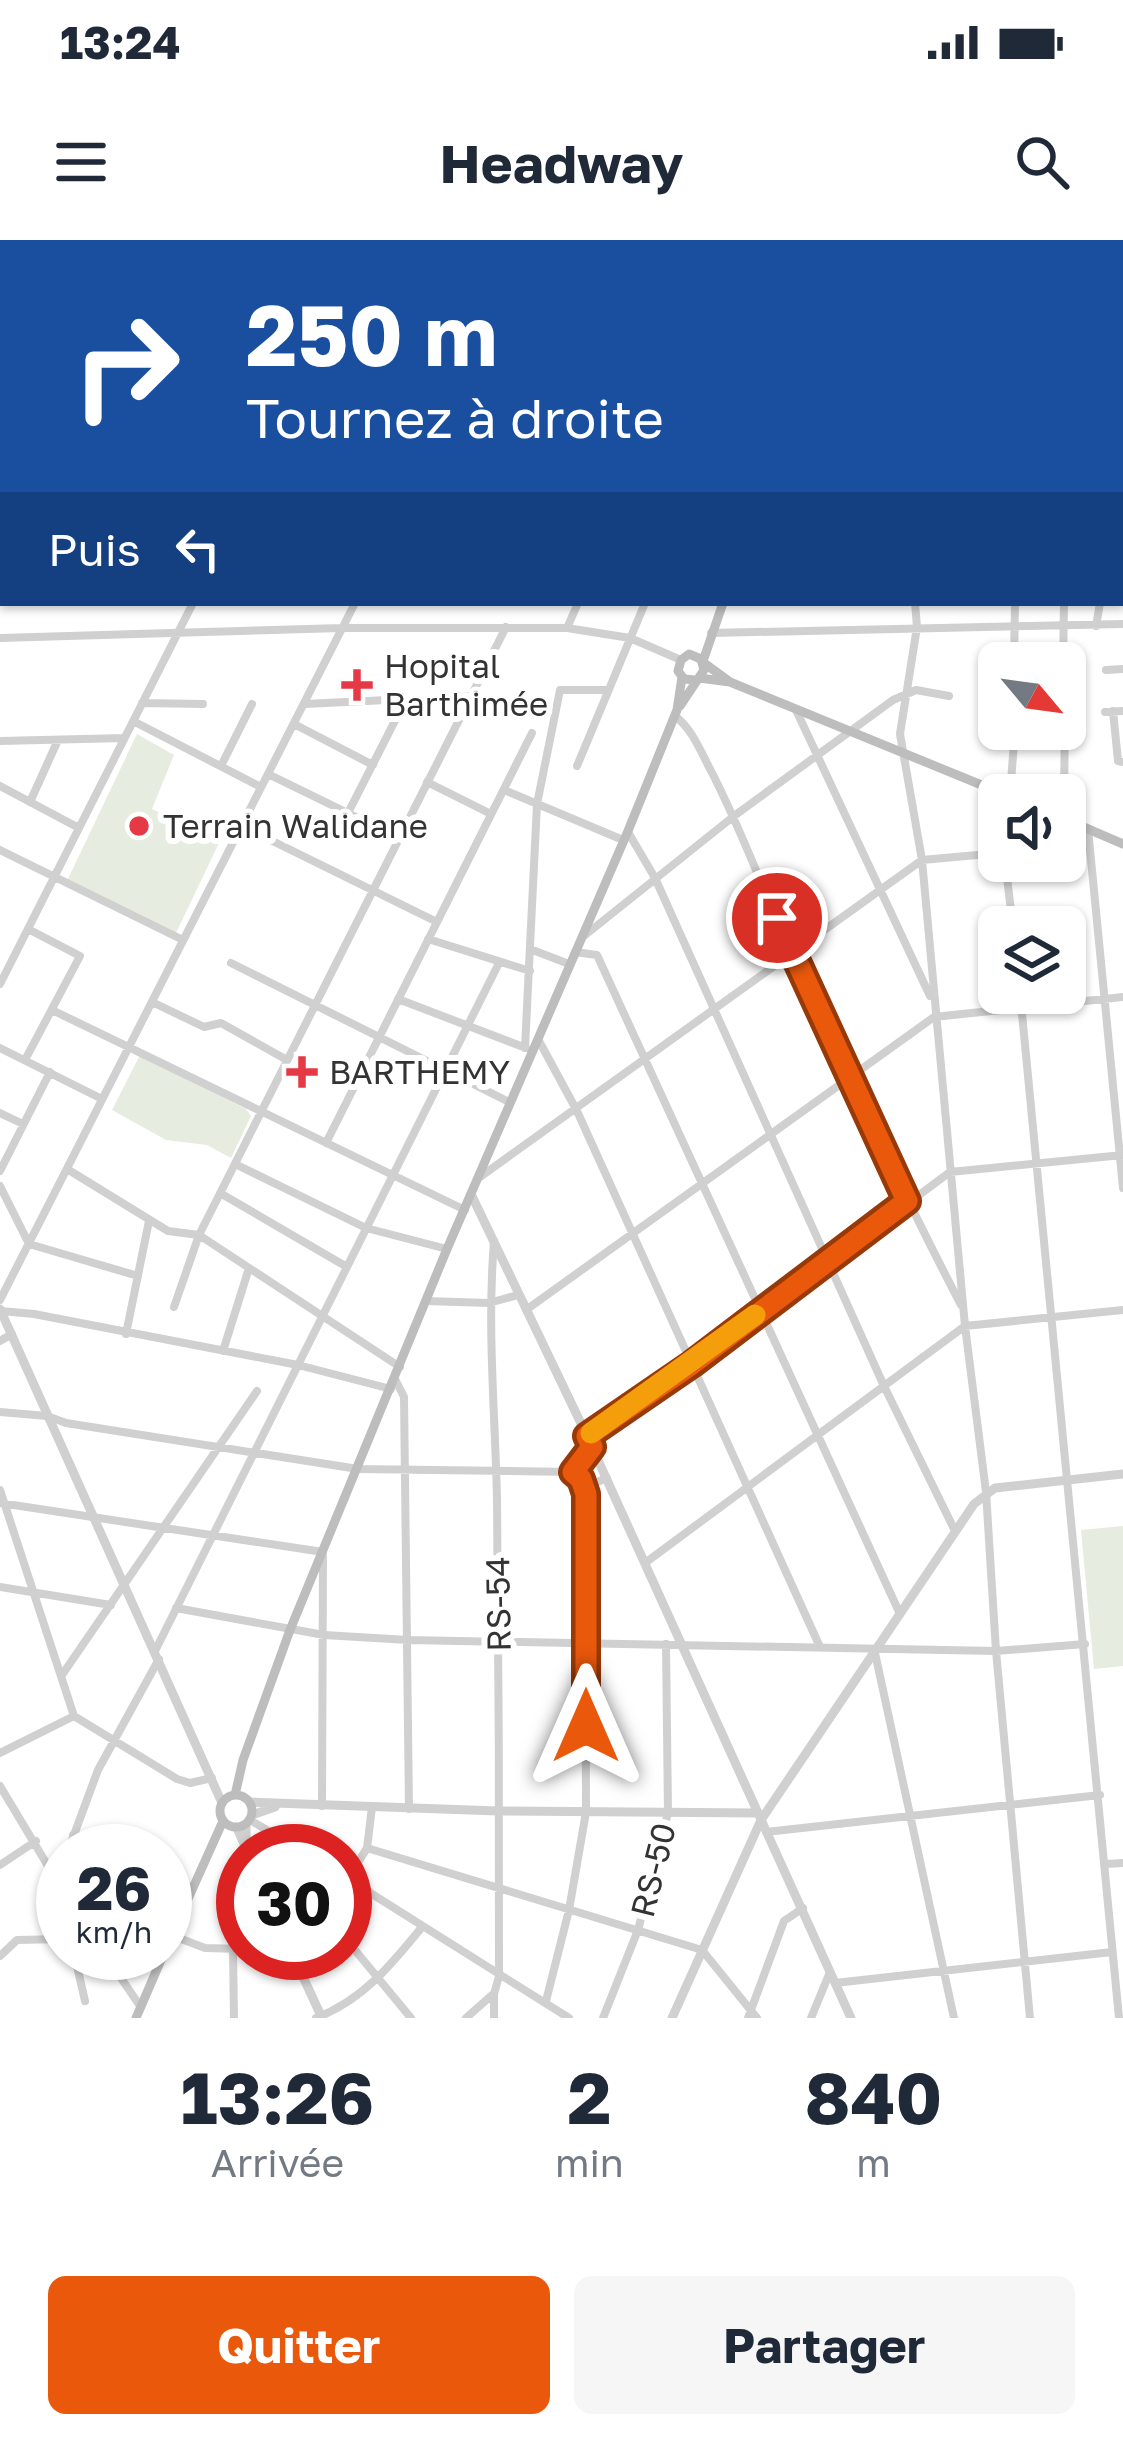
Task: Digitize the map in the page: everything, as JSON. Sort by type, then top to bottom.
[{"type":"main road","points":[[240,1822],[230,1798],[290,1630],[529,1050],[722,606]]},
{"type":"main road","points":[[730,682],[692,678],[678,668],[681,660],[700,660],[730,682],[978,784]]},
{"type":"main road","points":[[1088,829],[1123,844]]},
{"type":"main road","points":[[192,1886],[209,1847],[240,1822],[249,1801],[244,1760]]},
{"type":"main road","points":[[230,1798],[249,1801]]},
{"type":"main road","points":[[138,2012],[152,1980]]},
{"type":"street","points":[[0,984],[192,606]]},
{"type":"street","points":[[0,1300],[353,606]]},
{"type":"street","points":[[567,628],[577,606]]},
{"type":"street","points":[[577,766],[643,606]]},
{"type":"street","points":[[919,606],[900,727],[922,860],[965,1326],[986,1492],[1030,2018]]},
{"type":"street","points":[[1013,642],[1015,606]]},
{"type":"street","points":[[1064,606],[1064,642]]},
{"type":"street","points":[[1096,626],[1099,606]]},
{"type":"street","points":[[710,634],[917,624],[1123,625]]},
{"type":"street","points":[[174,1307],[199,1235],[506,627]]},
{"type":"street","points":[[0,638],[342,628],[567,628],[630,638],[681,660]]},
{"type":"street","points":[[1106,670],[1123,669]]},
{"type":"street","points":[[398,999],[529,1050],[537,804],[560,690],[608,690]]},
{"type":"street","points":[[581,938],[734,816],[908,692],[949,696]]},
{"type":"street","points":[[304,704],[471,696]]},
{"type":"street","points":[[348,813],[406,700]]},
{"type":"street","points":[[142,703],[203,704]]},
{"type":"street","points":[[221,766],[253,704]]},
{"type":"street","points":[[796,710],[933,1001]]},
{"type":"street","points":[[1114,711],[1118,761],[1123,762]]},
{"type":"street","points":[[676,713],[734,816],[791,952],[964,1311]]},
{"type":"street","points":[[134,721],[261,787]]},
{"type":"street","points":[[293,724],[373,765]]},
{"type":"street","points":[[326,1143],[532,733]]},
{"type":"street","points":[[0,753],[3,741],[125,738]]},
{"type":"street","points":[[30,802],[58,740]]},
{"type":"street","points":[[268,774],[399,838]]},
{"type":"street","points":[[428,782],[491,814]]},
{"type":"street","points":[[0,786],[79,828]]},
{"type":"street","points":[[504,790],[626,835],[655,878],[884,1386],[956,1531]]},
{"type":"street","points":[[242,826],[437,922]]},
{"type":"street","points":[[1088,829],[1123,1188]]},
{"type":"street","points":[[1,854],[183,940]]},
{"type":"street","points":[[480,1177],[922,860],[978,855]]},
{"type":"street","points":[[25,1060],[80,956],[28,929]]},
{"type":"street","points":[[428,939],[530,971]]},
{"type":"street","points":[[530,949],[569,964]]},
{"type":"street","points":[[575,952],[597,956],[900,1614]]},
{"type":"street","points":[[231,963],[509,1102]]},
{"type":"street","points":[[77,1824],[86,1796],[176,1608],[499,963]]},
{"type":"street","points":[[1086,1000],[1123,997]]},
{"type":"street","points":[[152,1002],[204,1027],[221,1022],[287,1060]]},
{"type":"street","points":[[52,1010],[465,1210]]},
{"type":"street","points":[[525,1311],[934,1017],[978,1012]]},
{"type":"street","points":[[1023,1014],[1119,2018]]},
{"type":"street","points":[[537,1039],[577,1111],[820,1647]]},
{"type":"street","points":[[0,1048],[102,1099]]},
{"type":"street","points":[[0,1171],[4,1150],[50,1072]]},
{"type":"street","points":[[0,1113],[23,1124]]},
{"type":"street","points":[[573,1472],[590,1441],[950,1172],[1121,1155]]},
{"type":"street","points":[[235,1164],[366,1228],[447,1249]]},
{"type":"street","points":[[67,1169],[168,1231],[199,1235],[400,1367]]},
{"type":"street","points":[[2,1190],[28,1244],[138,1276]]},
{"type":"street","points":[[0,1209],[2,1190]]},
{"type":"street","points":[[220,1193],[347,1267]]},
{"type":"street","points":[[471,1193],[590,1441],[851,2018]]},
{"type":"street","points":[[126,1334],[149,1221]]},
{"type":"street","name":"RS-54","points":[[494,1238],[489,1304],[499,1641],[499,1976],[494,2018]]},
{"type":"street","points":[[223,1352],[249,1268]]},
{"type":"street","points":[[426,1301],[489,1304],[518,1295]]},
{"type":"street","points":[[0,1310],[393,1384],[404,1396],[409,1809]]},
{"type":"street","points":[[0,1310],[214,1780],[230,1798]]},
{"type":"street","points":[[645,1563],[965,1326],[1123,1310]]},
{"type":"street","points":[[0,1341],[12,1334]]},
{"type":"street","points":[[61,1676],[257,1391]]},
{"type":"street","points":[[0,1412],[358,1468],[573,1472]]},
{"type":"street","points":[[546,2002],[586,1812],[585,1487],[573,1472]]},
{"type":"street","points":[[672,2018],[759,1817],[986,1492],[1008,1485],[1123,1474]]},
{"type":"street","points":[[585,1487],[607,1478]]},
{"type":"street","points":[[0,1490],[74,1716],[178,1779],[190,1783],[214,1780]]},
{"type":"street","points":[[2,1503],[324,1554],[322,1805]]},
{"type":"street","points":[[0,1587],[111,1605]]},
{"type":"street","points":[[176,1608],[324,1635],[408,1640],[996,1651],[1084,1644]]},
{"type":"street","name":"RS-50","points":[[603,2018],[638,1930],[668,1813],[666,1644]]},
{"type":"street","points":[[877,1650],[954,2018]]},
{"type":"street","points":[[0,1753],[74,1716]]},
{"type":"street","points":[[0,1786],[36,1841],[0,1865]]},
{"type":"street","points":[[766,1832],[1100,1795]]},
{"type":"street","points":[[249,1801],[280,1806],[759,1817]]},
{"type":"street","points":[[240,1822],[280,1806]]},
{"type":"street","points":[[370,1824],[372,1807]]},
{"type":"street","points":[[240,1822],[244,1824]]},
{"type":"street","points":[[372,1850],[702,1950],[752,2015]]},
{"type":"street","points":[[1106,1864],[1123,1863]]},
{"type":"street","points":[[372,1896],[569,2018]]},
{"type":"street","points":[[752,2015],[784,1921],[803,1908]]},
{"type":"street","points":[[304,1980],[320,2018],[380,1978],[422,1927]]},
{"type":"street","points":[[0,1956],[17,1940],[36,1940]]},
{"type":"street","points":[[832,1977],[1024,1960],[1123,1942]]},
{"type":"street","points":[[372,1969],[411,2018]]},
{"type":"street","points":[[811,2018],[832,1977]]},
{"type":"street","points":[[80,1980],[85,2001]]},
{"type":"street","points":[[120,1980],[138,2012]]},
{"type":"street","points":[[234,2018],[236,1980]]},
{"type":"street","points":[[466,2018],[494,1994]]},
{"type":"shaded area","name":"Terrain Walidane","points":[[137,734],[174,755],[152,809],[219,843],[176,933],[67,881]]},
{"type":"shaded area","points":[[140,1055],[246,1109],[251,1116],[231,1158],[207,1145],[166,1140],[112,1110]]},
{"type":"shaded area","points":[[1123,1526],[1123,1666],[1094,1669],[1081,1530]]},
{"type":"slow traffic","points":[[591,1433],[755,1315]]},
{"type":"place","name":"Hopital Barthimée","points":[[357,685]]},
{"type":"place","name":"Terrain Walidane","points":[[139,826]]},
{"type":"place","name":"BARTHEMY","points":[[302,1072]]},
{"type":"route","points":[[586,1726],[586,1494],[573,1472],[592,1447],[587,1436],[692,1364],[907,1201],[777,918]]}]
